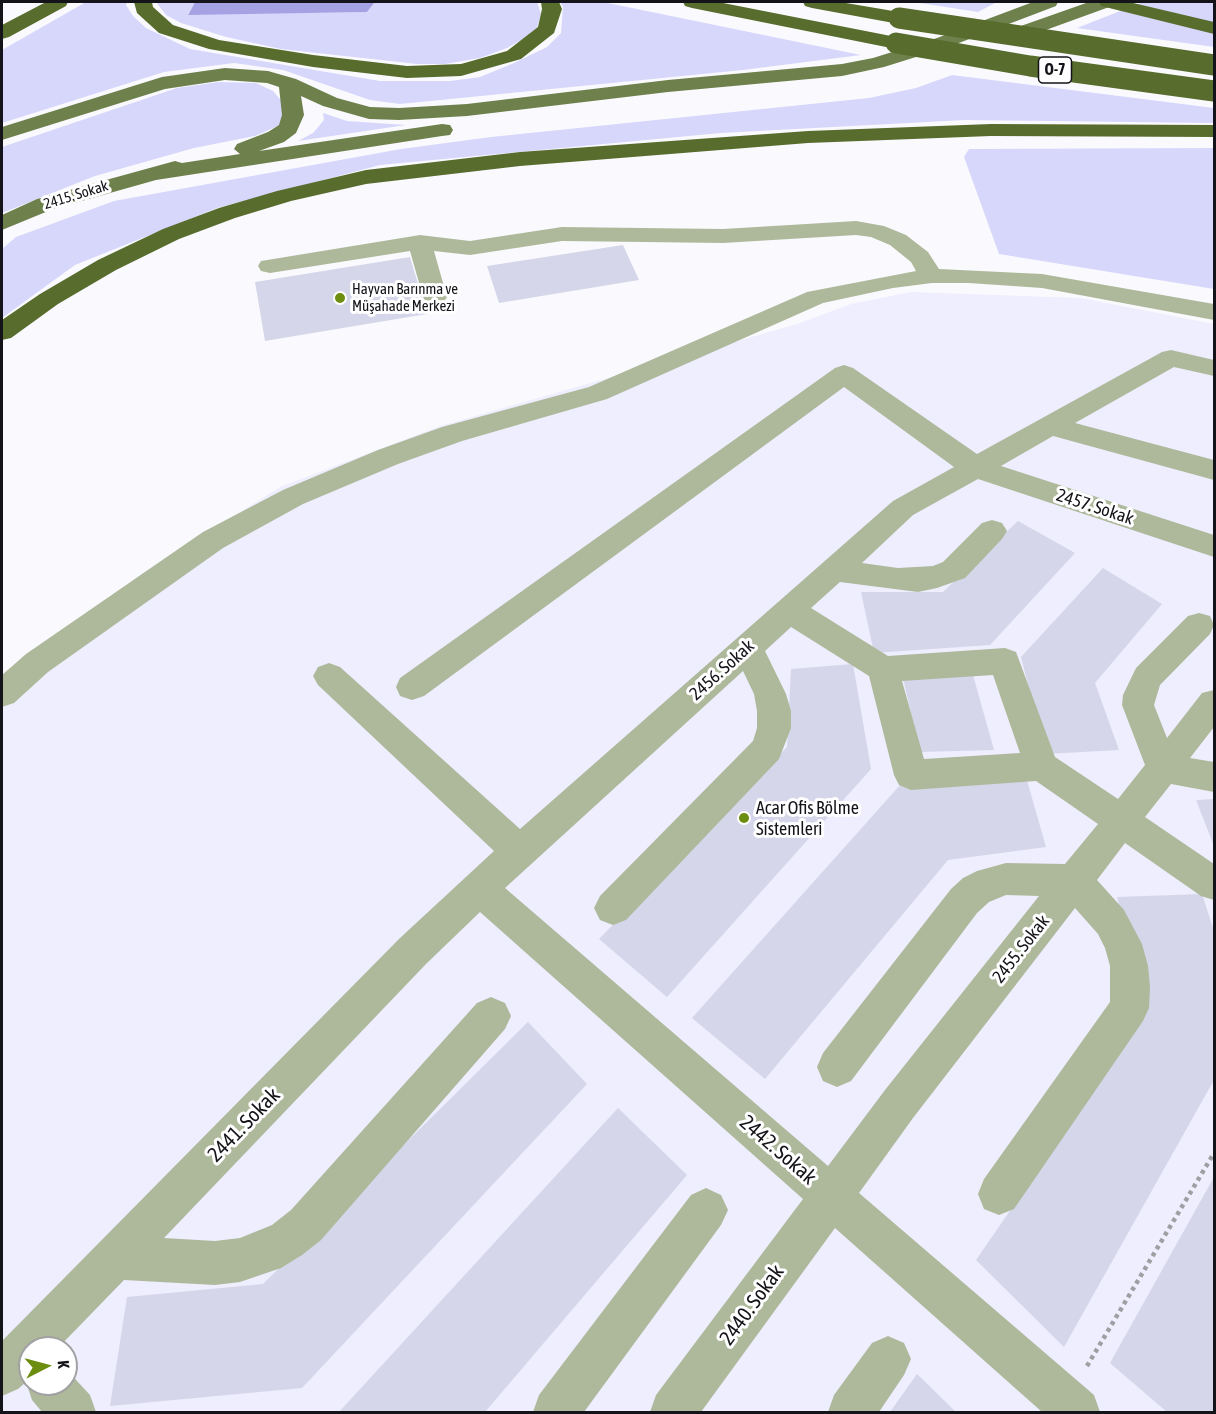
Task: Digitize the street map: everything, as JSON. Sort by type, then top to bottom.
[{"type":"highway","points":[[2,15],[20,2]]},
{"type":"highway","points":[[2,33],[59,2]]},
{"type":"highway","points":[[142,2],[144,9],[166,29],[216,45],[325,63],[407,72],[461,70],[514,55],[547,29],[552,9],[550,2]]},
{"type":"highway","name":"O-7","points":[[692,2],[896,43],[1030,66],[1215,92]]},
{"type":"highway","name":"O-7","points":[[812,2],[1058,43],[1215,65]]},
{"type":"highway","points":[[857,2],[899,18]]},
{"type":"highway","points":[[1106,2],[1215,28]]},
{"type":"highway","points":[[2,332],[49,299],[98,270],[171,234],[227,213],[285,196],[366,177],[510,160],[808,137],[991,130],[1215,131]]},
{"type":"main road","points":[[2,134],[172,81],[225,74],[247,74],[289,83],[330,102],[369,113],[399,114],[467,110],[668,86],[842,70],[877,63],[944,42],[1049,2]]},
{"type":"main road","points":[[153,174],[483,124],[886,81],[1106,2]]},
{"type":"main road","points":[[153,174],[250,147],[276,137],[288,128],[293,115],[289,83]]},
{"type":"main road","name":"2415. Sokak","points":[[2,223],[45,204],[153,174]]},
{"type":"street","points":[[270,267],[420,242],[470,248],[562,234],[723,236],[856,228],[876,231],[910,248],[927,266],[932,276]]},
{"type":"street","points":[[420,242],[435,297]]},
{"type":"street","points":[[2,694],[38,663],[213,540],[293,497],[431,441],[598,393],[816,297],[855,288],[932,276],[1042,281],[1215,312]]},
{"type":"street","name":"2456. Sokak","points":[[479,888],[903,508],[1171,358],[1215,368]]},
{"type":"street","name":"2457. Sokak","points":[[412,687],[844,374],[976,468],[1215,546]]},
{"type":"street","points":[[1050,426],[1215,470]]},
{"type":"street","points":[[833,570],[898,579],[918,580],[937,577],[954,570],[992,531]]},
{"type":"street","points":[[789,610],[883,669],[1005,661],[1041,766],[1215,884]]},
{"type":"street","points":[[1199,625],[1147,677],[1139,695],[1141,716],[1163,768],[1215,777]]},
{"type":"street","points":[[613,908],[767,749],[774,728],[774,711],[770,694],[747,647]]},
{"type":"street","points":[[883,669],[911,775],[1041,766]]},
{"type":"street","points":[[329,676],[519,851]]},
{"type":"street","name":"2455. Sokak","points":[[832,1198],[899,1104],[1215,703]]},
{"type":"street","points":[[837,1067],[964,901],[976,890],[1006,879],[1075,881],[1111,922],[1123,944],[1129,966],[1131,987],[1129,1008],[999,1194]]},
{"type":"street","name":"2442. Sokak","points":[[479,888],[1071,1407]]},
{"type":"street","name":"2441. Sokak","points":[[46,1336],[115,1257],[413,951],[479,888]]},
{"type":"street","points":[[115,1257],[215,1263],[240,1260],[265,1252],[287,1240],[306,1225],[491,1016]]},
{"type":"street","name":"2440. Sokak","points":[[673,1413],[832,1198]]},
{"type":"street","points":[[556,1413],[706,1210]]},
{"type":"street","points":[[851,1413],[888,1359]]},
{"type":"street","points":[[53,1396],[73,1413]]},
{"type":"path","points":[[1071,1407],[1215,1153]]},
{"type":"shaded area","points":[[86,2],[127,2],[126,5],[133,16],[146,28],[190,49],[380,81],[450,81],[480,77],[514,63],[547,47],[561,33],[563,7],[560,2],[603,2],[861,55],[743,70],[400,104],[370,100],[283,70],[234,63],[164,72],[2,123],[2,50]]},
{"type":"shaded area","points":[[156,2],[195,2],[188,14],[367,12],[375,2],[537,2],[541,14],[537,28],[507,48],[480,58],[445,64],[417,64],[281,49],[226,37],[181,23],[166,15]]},
{"type":"shaded area","points":[[195,2],[375,2],[367,12],[188,15]]},
{"type":"shaded area","points":[[913,2],[997,2],[978,12]]},
{"type":"shaded area","points":[[1143,2],[1214,2],[1214,47],[1077,28]]},
{"type":"shaded area","points":[[952,75],[1214,108],[1214,123],[965,120],[721,133],[380,165],[217,208],[75,265],[2,318],[2,249],[16,237],[114,201],[401,149],[491,137],[869,98],[916,88]]},
{"type":"shaded area","points":[[219,82],[256,83],[273,91],[286,106],[280,125],[255,136],[194,148],[95,176],[2,213],[2,147],[177,88]]},
{"type":"shaded area","points":[[323,113],[347,121],[406,125],[298,141],[313,133],[324,120]]},
{"type":"shaded area","points":[[1214,148],[1214,289],[999,254],[964,157],[969,149]]},
{"type":"shaded area","points":[[911,292],[1081,298],[1214,324],[1214,1412],[2,1412],[2,686],[141,574],[280,487],[440,426],[797,324],[851,304]]},
{"type":"building","points":[[623,245],[639,280],[499,303],[487,266]]},
{"type":"building","name":"Hayvan Barınma ve Müşahade Merkezi","points":[[410,257],[427,314],[265,341],[255,282]]},
{"type":"building","points":[[1018,521],[1075,553],[990,645],[874,653],[861,592],[943,592]]},
{"type":"building","points":[[1103,568],[1162,604],[1095,683],[1119,750],[1046,754],[1021,657]]},
{"type":"building","points":[[853,664],[871,769],[667,997],[599,939],[787,747],[791,669]]},
{"type":"building","points":[[973,675],[994,750],[920,752],[903,678]]},
{"type":"building","points":[[1026,777],[1046,847],[948,860],[765,1079],[692,1018],[901,784]]},
{"type":"building","points":[[1214,799],[1214,846],[1196,800]]},
{"type":"building","points":[[1202,894],[1214,931],[1214,1080],[1064,1347],[976,1260],[1146,1013],[1117,897]]},
{"type":"building","points":[[528,1022],[587,1084],[302,1388],[110,1406],[127,1297],[263,1284]]},
{"type":"building","points":[[618,1108],[687,1175],[485,1412],[339,1412]]},
{"type":"building","points":[[1214,1177],[1214,1412],[1167,1412],[1110,1363]]},
{"type":"building","points":[[917,1374],[956,1412],[890,1412]]},
{"type":"place","name":"Hayvan Barınma ve Müşahade Merkezi","points":[[340,298]]},
{"type":"place","name":"Acar Ofis Bölme Sistemleri","points":[[744,818]]}]
